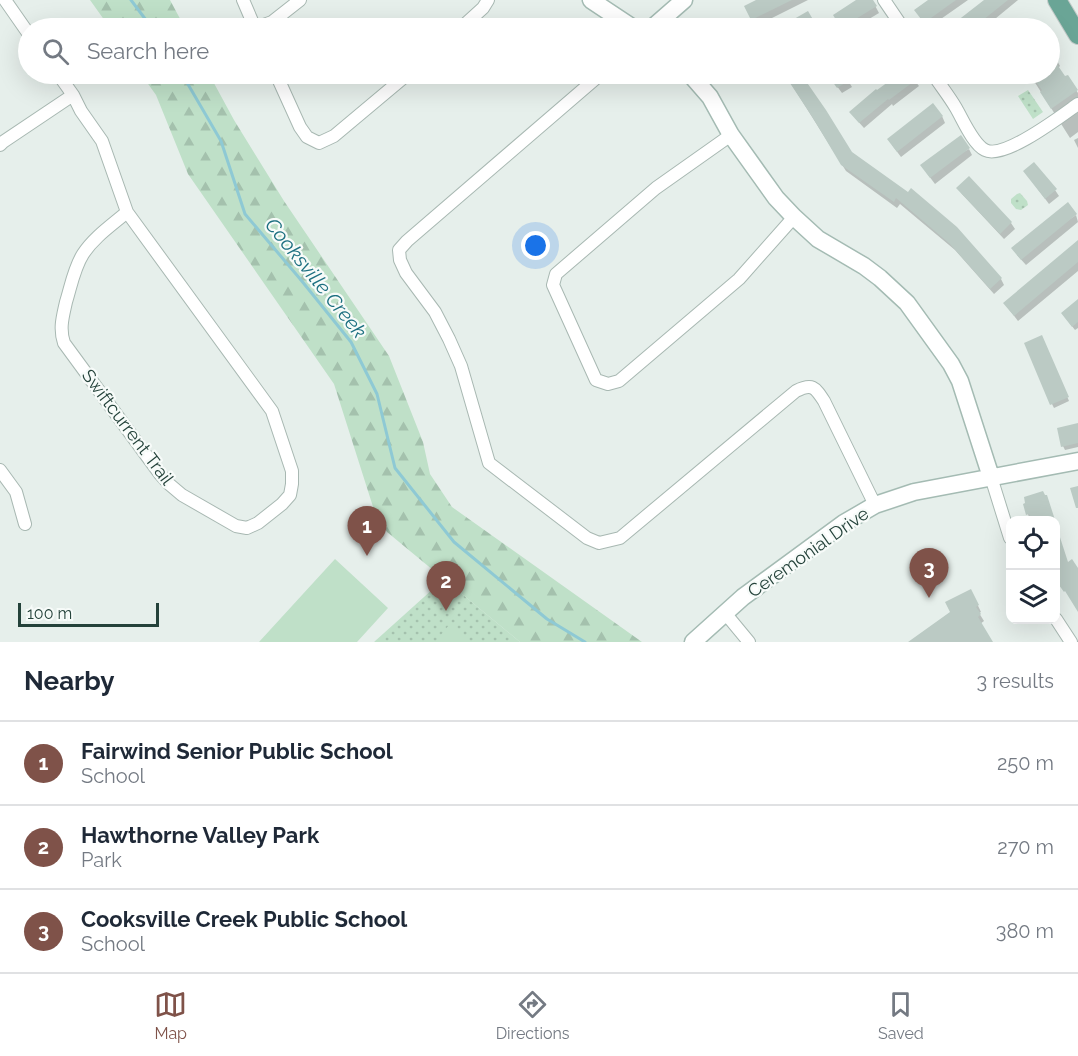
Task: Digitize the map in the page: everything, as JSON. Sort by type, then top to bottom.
[{"type":"main road","points":[[1057,0],[1078,35]]},
{"type":"street","points":[[5,0],[18,19]]},
{"type":"street","points":[[243,0],[251,18]]},
{"type":"street","points":[[277,18],[300,0]]},
{"type":"street","points":[[472,18],[488,0]]},
{"type":"street","points":[[591,0],[618,18]]},
{"type":"street","points":[[663,18],[684,0]]},
{"type":"street","points":[[884,0],[896,18]]},
{"type":"street","name":"Swiftcurrent Trail","points":[[65,84],[102,141],[127,212],[272,411],[292,471],[290,495],[258,523],[247,528],[236,525],[191,501],[169,484],[64,343],[61,323],[82,255],[94,240],[127,212]]},
{"type":"street","points":[[281,84],[300,127],[307,137],[319,144],[334,136],[396,84]]},
{"type":"street","points":[[589,84],[399,250],[400,260],[406,273],[435,312],[461,366],[489,463],[587,538],[599,543],[620,538],[796,391],[806,386],[812,387],[824,401],[875,505]]},
{"type":"street","points":[[699,84],[710,97],[731,135],[776,198],[818,239],[864,266],[907,303],[951,364],[960,381],[1006,523]]},
{"type":"street","points":[[939,84],[973,137],[983,149],[990,152],[1000,151],[1027,138],[1078,104]]},
{"type":"street","points":[[0,145],[73,95]]},
{"type":"street","points":[[731,135],[656,188],[556,274],[553,285],[596,380],[608,384],[619,381],[739,279],[794,217]]},
{"type":"street","name":"Ceremonial Drive","points":[[693,642],[743,597],[844,523],[875,505],[914,492],[1078,461]]},
{"type":"street","points":[[0,470],[16,492],[26,524]]},
{"type":"street","points":[[725,613],[749,642]]},
{"type":"street","points":[[1059,624],[1071,642]]},
{"type":"green space","points":[[90,0],[170,0],[180,18],[103,18]]},
{"type":"green space","points":[[148,84],[214,84],[284,201],[389,356],[423,442],[430,474],[452,507],[642,642],[520,642],[387,532],[375,513],[334,384],[188,174],[156,95]]},
{"type":"green space","points":[[1028,90],[1043,112],[1033,119],[1018,96]]},
{"type":"green space","points":[[1020,193],[1028,205],[1021,210],[1016,209],[1011,203],[1011,199]]},
{"type":"green space","points":[[335,559],[388,608],[357,642],[259,642]]},
{"type":"green space","points":[[444,579],[520,642],[374,642]]},
{"type":"green space","points":[[449,625],[469,642],[435,642]]},
{"type":"building","points":[[756,0],[792,0],[755,18],[750,18],[744,6]]},
{"type":"building","points":[[856,0],[873,0],[877,6],[857,18],[835,18],[833,15]]},
{"type":"building","points":[[928,0],[956,0],[931,18],[920,18],[914,10]]},
{"type":"building","points":[[984,0],[1008,0],[986,18],[961,18]]},
{"type":"building","points":[[808,11],[812,18],[796,18]]},
{"type":"building","points":[[1060,69],[1065,76],[1068,75],[1078,90],[1051,109],[1040,92],[1042,90],[1038,84],[1060,84]]},
{"type":"building","points":[[791,84],[808,84],[852,152],[908,192],[911,188],[957,227],[1002,278],[990,289],[950,244],[896,198],[894,202],[841,165]]},
{"type":"building","points":[[885,84],[910,84],[859,123],[849,112]]},
{"type":"building","points":[[933,103],[943,116],[897,152],[887,139]]},
{"type":"building","points":[[961,135],[970,148],[930,178],[920,165]]},
{"type":"building","points":[[1034,162],[1057,189],[1045,199],[1023,171]]},
{"type":"building","points":[[969,176],[1012,222],[1000,234],[956,188]]},
{"type":"building","points":[[1068,202],[1077,214],[1021,260],[1011,248]]},
{"type":"building","points":[[1078,240],[1078,262],[1014,316],[1003,303]]},
{"type":"building","points":[[1078,299],[1078,322],[1072,327],[1061,313]]},
{"type":"building","points":[[1042,335],[1069,397],[1050,405],[1024,343]]},
{"type":"building","points":[[1078,423],[1078,443],[1061,447],[1057,428]]},
{"type":"building","points":[[1078,486],[1078,508],[1076,508],[1070,488]]},
{"type":"building","points":[[1043,491],[1047,495],[1054,516],[1026,515],[1024,497]]},
{"type":"building","points":[[1060,537],[1068,562],[1072,559],[1078,568],[1078,612],[1060,586]]},
{"type":"building","points":[[971,589],[979,605],[976,607],[981,614],[978,617],[993,642],[908,642],[950,612],[945,602]]},
{"type":"waterway","name":"Cooksville Creek","points":[[131,0],[144,18]]},
{"type":"waterway","name":"Cooksville Creek","points":[[188,84],[221,141],[245,214],[351,342],[377,394],[395,468],[454,542],[547,619],[585,642]]},
{"type":"place","name":"Fairwind Senior Public School","points":[[367,556]]},
{"type":"place","name":"Cooksville Creek Public School","points":[[929,598]]},
{"type":"place","name":"Hawthorne Valley Park","points":[[446,611]]}]
